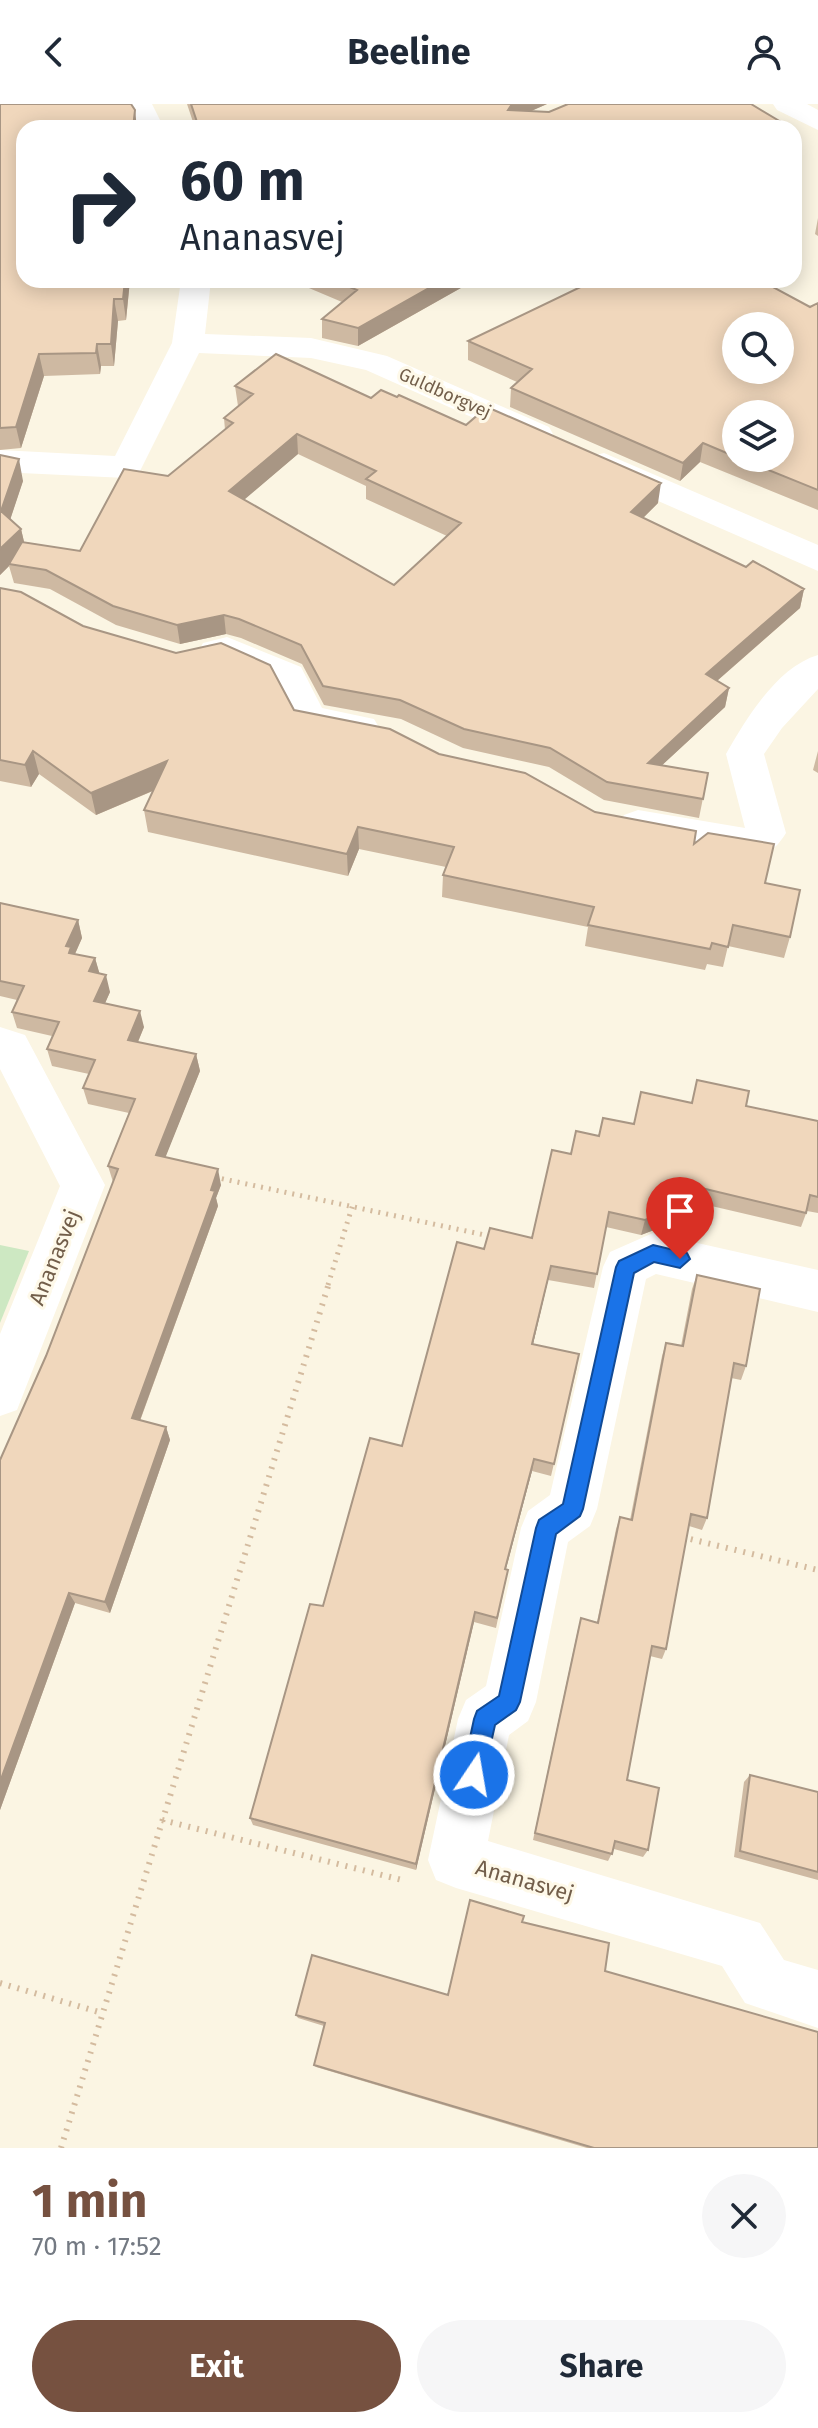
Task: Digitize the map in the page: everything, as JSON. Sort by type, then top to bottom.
[{"type":"street","points":[[787,104],[818,122]]},
{"type":"street","points":[[0,461],[126,467],[188,343],[195,288]]},
{"type":"street","name":"Guldborgvej","points":[[188,343],[311,348],[376,363],[818,559]]},
{"type":"street","points":[[180,660],[227,650],[288,676],[309,719],[400,736]]},
{"type":"street","points":[[609,819],[751,845],[766,833],[745,754],[756,733],[818,668]]},
{"type":"street","name":"Ananasvej","points":[[0,1045],[10,1047],[83,1185],[0,1394]]},
{"type":"street","name":"Ananasvej","points":[[818,1291],[653,1253],[626,1267],[572,1509],[546,1528],[509,1702],[485,1719],[456,1860],[740,1943],[765,1983],[818,1999]]},
{"type":"path","points":[[201,1175],[353,1204],[504,1239]]},
{"type":"path","points":[[61,2148],[353,1204]]},
{"type":"path","points":[[680,1536],[818,1570]]},
{"type":"path","points":[[162,1820],[412,1882],[456,1860]]},
{"type":"path","points":[[0,1983],[102,2013]]},
{"type":"green space","points":[[0,1245],[29,1251],[0,1323]]},
{"type":"building","points":[[0,104],[131,104],[135,110],[134,120],[16,120],[16,288],[124,288],[123,299],[114,299],[111,344],[97,344],[96,353],[39,354],[16,427],[0,428]]},
{"type":"building","points":[[191,104],[512,104],[508,110],[549,112],[568,104],[751,104],[778,120],[196,120]]},
{"type":"building","points":[[352,288],[429,288],[358,328],[322,319],[357,290]]},
{"type":"building","points":[[578,288],[775,288],[810,307],[818,303],[818,490],[774,472],[794,472],[794,400],[722,400],[722,451],[703,443],[683,463],[511,388],[532,369],[468,341]]},
{"type":"building","points":[[276,354],[371,398],[381,390],[397,397],[399,395],[466,425],[487,407],[661,483],[631,512],[746,567],[753,561],[804,589],[706,674],[729,688],[648,763],[708,773],[703,799],[607,782],[550,748],[464,729],[400,700],[323,686],[301,645],[239,619],[224,615],[177,625],[113,606],[46,570],[9,564],[22,542],[80,551],[124,469],[168,476],[233,423],[224,418],[253,394],[235,386]],"holes":[[[297,434],[376,471],[366,479],[461,523],[394,585],[229,491]]]},
{"type":"building","points":[[0,455],[19,459],[1,511],[21,529],[0,549]]},
{"type":"building","points":[[0,588],[21,592],[83,626],[176,653],[221,643],[270,665],[294,710],[390,729],[439,754],[525,773],[595,812],[696,831],[694,844],[708,833],[774,844],[765,883],[800,890],[790,937],[733,925],[728,947],[712,943],[710,949],[588,925],[594,907],[443,875],[454,847],[358,827],[347,854],[144,810],[167,761],[91,793],[33,751],[25,765],[0,760]]},
{"type":"building","points":[[0,903],[78,920],[66,946],[71,947],[69,953],[95,958],[89,971],[106,975],[94,1001],[140,1011],[128,1040],[196,1054],[156,1155],[218,1169],[211,1190],[215,1191],[132,1418],[166,1427],[105,1602],[69,1593],[0,1782],[0,1460],[46,1356],[118,1169],[108,1166],[135,1099],[83,1088],[95,1060],[47,1049],[59,1022],[12,1012],[24,986],[0,981]]},
{"type":"building","points":[[697,1080],[749,1091],[746,1106],[818,1121],[818,1197],[810,1195],[806,1213],[693,1186],[685,1222],[657,1215],[645,1220],[609,1212],[597,1274],[551,1266],[532,1344],[579,1354],[554,1464],[534,1459],[505,1569],[508,1570],[497,1618],[475,1612],[416,1864],[250,1818],[310,1604],[323,1606],[370,1438],[402,1446],[457,1242],[484,1249],[490,1228],[532,1238],[552,1150],[571,1154],[576,1131],[599,1136],[603,1118],[634,1124],[641,1092],[692,1103]]},
{"type":"building","points":[[697,1275],[760,1289],[746,1366],[734,1363],[707,1518],[691,1514],[666,1649],[652,1646],[627,1780],[659,1788],[648,1850],[615,1841],[612,1854],[535,1833],[581,1618],[598,1623],[620,1517],[632,1520],[666,1343],[683,1346]]},
{"type":"building","points":[[750,1775],[818,1792],[818,1872],[740,1851]]},
{"type":"building","points":[[470,1900],[524,1916],[522,1922],[609,1943],[605,1971],[818,2032],[818,2148],[594,2148],[314,2065],[325,2023],[296,2015],[312,1955],[448,1995]]},
{"type":"route","points":[[474,1775],[485,1719],[509,1702],[546,1528],[572,1509],[626,1267],[653,1253],[680,1259]]}]
